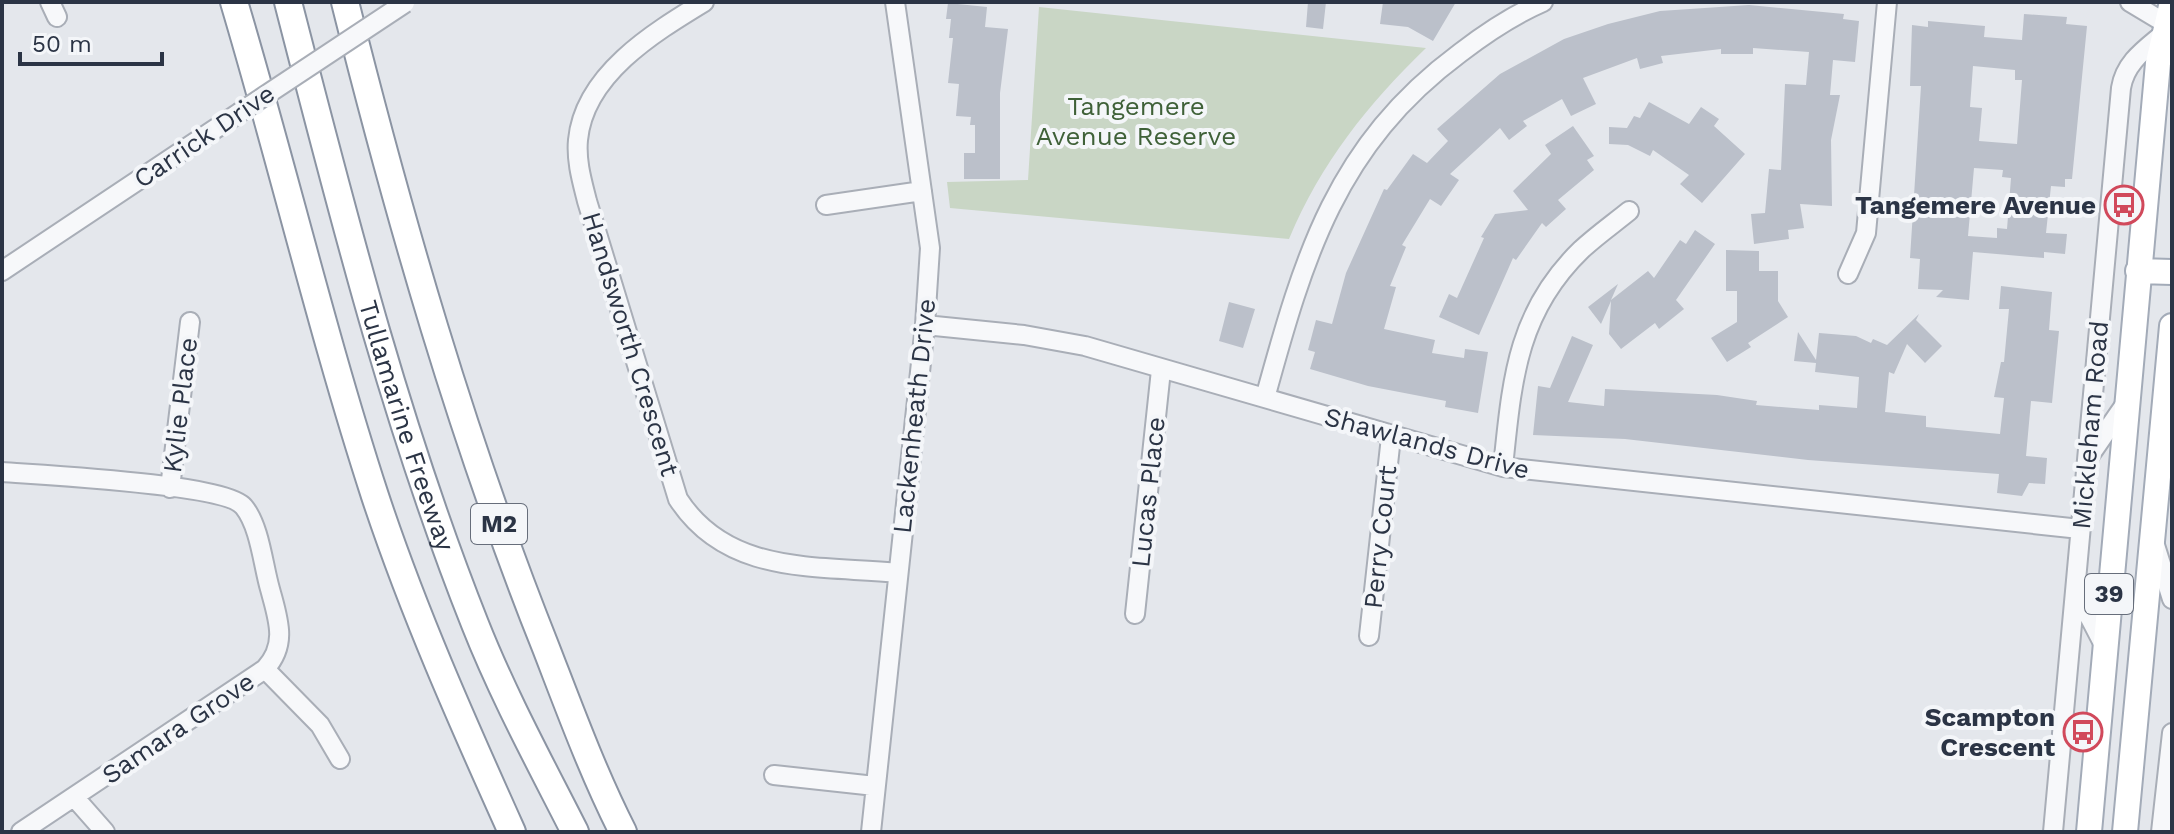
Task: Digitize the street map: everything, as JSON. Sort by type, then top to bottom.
[{"type":"highway","name":"Tullamarine Freeway","points":[[288,2],[420,475],[507,698],[575,832]]},
{"type":"highway","name":"Tullamarine Freeway","points":[[345,2],[398,207],[468,436],[524,594],[623,832]]},
{"type":"highway","points":[[237,9],[326,338],[376,498],[424,633],[512,832]]},
{"type":"highway","points":[[507,698],[565,832]]},
{"type":"main road","name":"Mickleham Road","points":[[2089,832],[2138,271],[2166,20]]},
{"type":"main road","points":[[2138,271],[2172,272]]},
{"type":"main road","name":"39","points":[[2125,832],[2172,326]]},
{"type":"main road","points":[[2098,721],[2135,727]]},
{"type":"street","name":"Carrick Drive","points":[[2,271],[405,2]]},
{"type":"street","name":"Handsworth Crescent","points":[[704,2],[610,72],[590,99],[578,140],[578,164],[587,201],[678,499],[710,535],[747,556],[898,573]]},
{"type":"street","name":"Lackenheath Drive","points":[[871,832],[925,325],[930,248],[895,2]]},
{"type":"street","points":[[1848,274],[1866,233],[1887,2]]},
{"type":"street","points":[[2130,2],[2166,20]]},
{"type":"street","points":[[1265,398],[1309,252],[1327,209],[1358,158],[1376,132],[1425,79],[1531,4]]},
{"type":"street","name":"Mickleham Road","points":[[2053,832],[2121,88],[2129,65],[2166,20]]},
{"type":"street","points":[[826,205],[922,191]]},
{"type":"street","points":[[1503,467],[1510,394],[1517,358],[1529,323],[1545,293],[1581,249],[1629,211]]},
{"type":"street","name":"Kylie Place","points":[[170,488],[190,322]]},
{"type":"street","name":"Shawlands Drive","points":[[925,325],[1024,335],[1085,346],[1503,467],[2080,529]]},
{"type":"street","name":"Lucas Place","points":[[1135,614],[1161,370]]},
{"type":"street","points":[[2087,460],[2127,402]]},
{"type":"street","name":"Perry Court","points":[[1369,636],[1391,437]]},
{"type":"street","name":"Samara Grove","points":[[2,472],[219,494],[244,506],[281,628],[276,658],[265,669],[21,832]]},
{"type":"street","points":[[2152,536],[2172,599]]},
{"type":"street","points":[[2075,589],[2104,645]]},
{"type":"street","points":[[265,669],[320,725],[340,759]]},
{"type":"street","points":[[2161,832],[2172,733]]},
{"type":"street","points":[[774,775],[875,786]]},
{"type":"street","points":[[75,798],[105,832]]},
{"type":"green space","name":"Tangemere Avenue Reserve","points":[[1039,7],[1426,48],[1384,91],[1347,136],[1316,185],[1289,239],[950,208],[947,182],[1028,180]]},
{"type":"building","points":[[1308,2],[1326,2],[1323,29],[1306,27]]},
{"type":"building","points":[[1383,2],[1456,2],[1433,41],[1408,27],[1380,24]]},
{"type":"building","points":[[948,3],[987,7],[985,27],[1008,29],[1000,93],[1000,179],[964,179],[964,153],[975,153],[975,125],[970,125],[971,117],[956,116],[959,84],[948,83],[953,38],[949,38],[951,19],[946,19]]},
{"type":"building","points":[[1749,5],[1844,14],[1843,19],[1859,21],[1855,62],[1833,60],[1830,95],[1840,95],[1831,140],[1832,206],[1800,204],[1804,228],[1788,230],[1789,239],[1754,244],[1751,214],[1765,213],[1769,169],[1781,170],[1785,84],[1806,85],[1809,52],[1753,48],[1753,54],[1721,54],[1721,49],[1661,56],[1663,63],[1640,69],[1637,58],[1583,78],[1596,104],[1571,116],[1562,99],[1523,121],[1527,126],[1509,140],[1500,128],[1450,174],[1459,180],[1441,206],[1430,199],[1402,245],[1406,247],[1390,286],[1396,287],[1384,329],[1435,340],[1432,353],[1464,358],[1465,349],[1488,352],[1478,413],[1445,407],[1446,401],[1368,386],[1310,369],[1315,352],[1308,350],[1316,320],[1332,324],[1346,273],[1384,189],[1387,190],[1413,154],[1427,163],[1448,141],[1437,129],[1500,74],[1564,39],[1608,24],[1660,11]]},
{"type":"building","points":[[2024,14],[2067,17],[2066,24],[2087,26],[2072,179],[2065,179],[2065,187],[2051,186],[2046,233],[2067,234],[2065,254],[2044,252],[2044,258],[1973,252],[1969,300],[1936,297],[1943,290],[1918,289],[1920,259],[1910,258],[1921,86],[1910,86],[1912,25],[1928,27],[1928,21],[1985,26],[1984,37],[2022,40]],"holes":[[[1973,66],[2015,70],[2015,80],[2022,80],[2017,144],[1979,141],[1982,108],[1970,107]],[[1974,168],[2003,170],[2002,177],[2011,178],[2007,229],[1997,228],[1997,238],[1968,236]]]},
{"type":"building","points":[[1649,102],[1689,124],[1701,107],[1719,119],[1714,126],[1745,154],[1702,203],[1680,184],[1689,175],[1653,150],[1650,156],[1628,145],[1609,144],[1609,127],[1627,128],[1634,116],[1640,118]]},
{"type":"building","points":[[1573,126],[1594,156],[1587,160],[1594,170],[1558,200],[1566,209],[1546,227],[1542,223],[1516,260],[1513,258],[1479,335],[1439,317],[1449,294],[1457,298],[1484,238],[1481,237],[1495,214],[1528,210],[1513,191],[1551,154],[1545,145]]},
{"type":"building","points":[[1695,230],[1715,244],[1676,300],[1684,309],[1659,329],[1655,323],[1621,349],[1609,334],[1611,301],[1601,324],[1588,307],[1618,284],[1611,300],[1648,271],[1654,278],[1680,240],[1686,244]]},
{"type":"building","points":[[1726,250],[1759,251],[1759,271],[1778,271],[1778,301],[1788,317],[1748,343],[1751,347],[1727,362],[1711,338],[1737,322],[1737,291],[1726,291]]},
{"type":"building","points":[[2001,286],[2052,292],[2049,330],[2059,331],[2052,403],[2031,401],[2026,456],[2047,458],[2045,484],[2029,483],[2022,496],[1997,493],[1999,474],[1808,460],[1625,439],[1533,435],[1538,386],[1550,388],[1572,336],[1593,345],[1568,402],[1604,406],[1605,389],[1717,395],[1757,401],[1756,405],[1819,410],[1819,405],[1857,408],[1859,377],[1815,372],[1816,363],[1794,361],[1798,332],[1816,360],[1819,333],[1856,336],[1871,343],[1873,339],[1887,345],[1919,314],[1916,320],[1942,346],[1925,363],[1907,344],[1894,374],[1889,372],[1885,412],[1926,416],[1926,427],[2000,434],[2004,398],[1994,397],[2001,362],[2004,362],[2009,309],[1999,309]]},
{"type":"building","points":[[1229,302],[1255,309],[1243,348],[1219,341]]},
{"type":"place","name":"Tangemere Avenue","points":[[2124,205]]},
{"type":"place","name":"Scampton Crescent","points":[[2083,732]]}]
